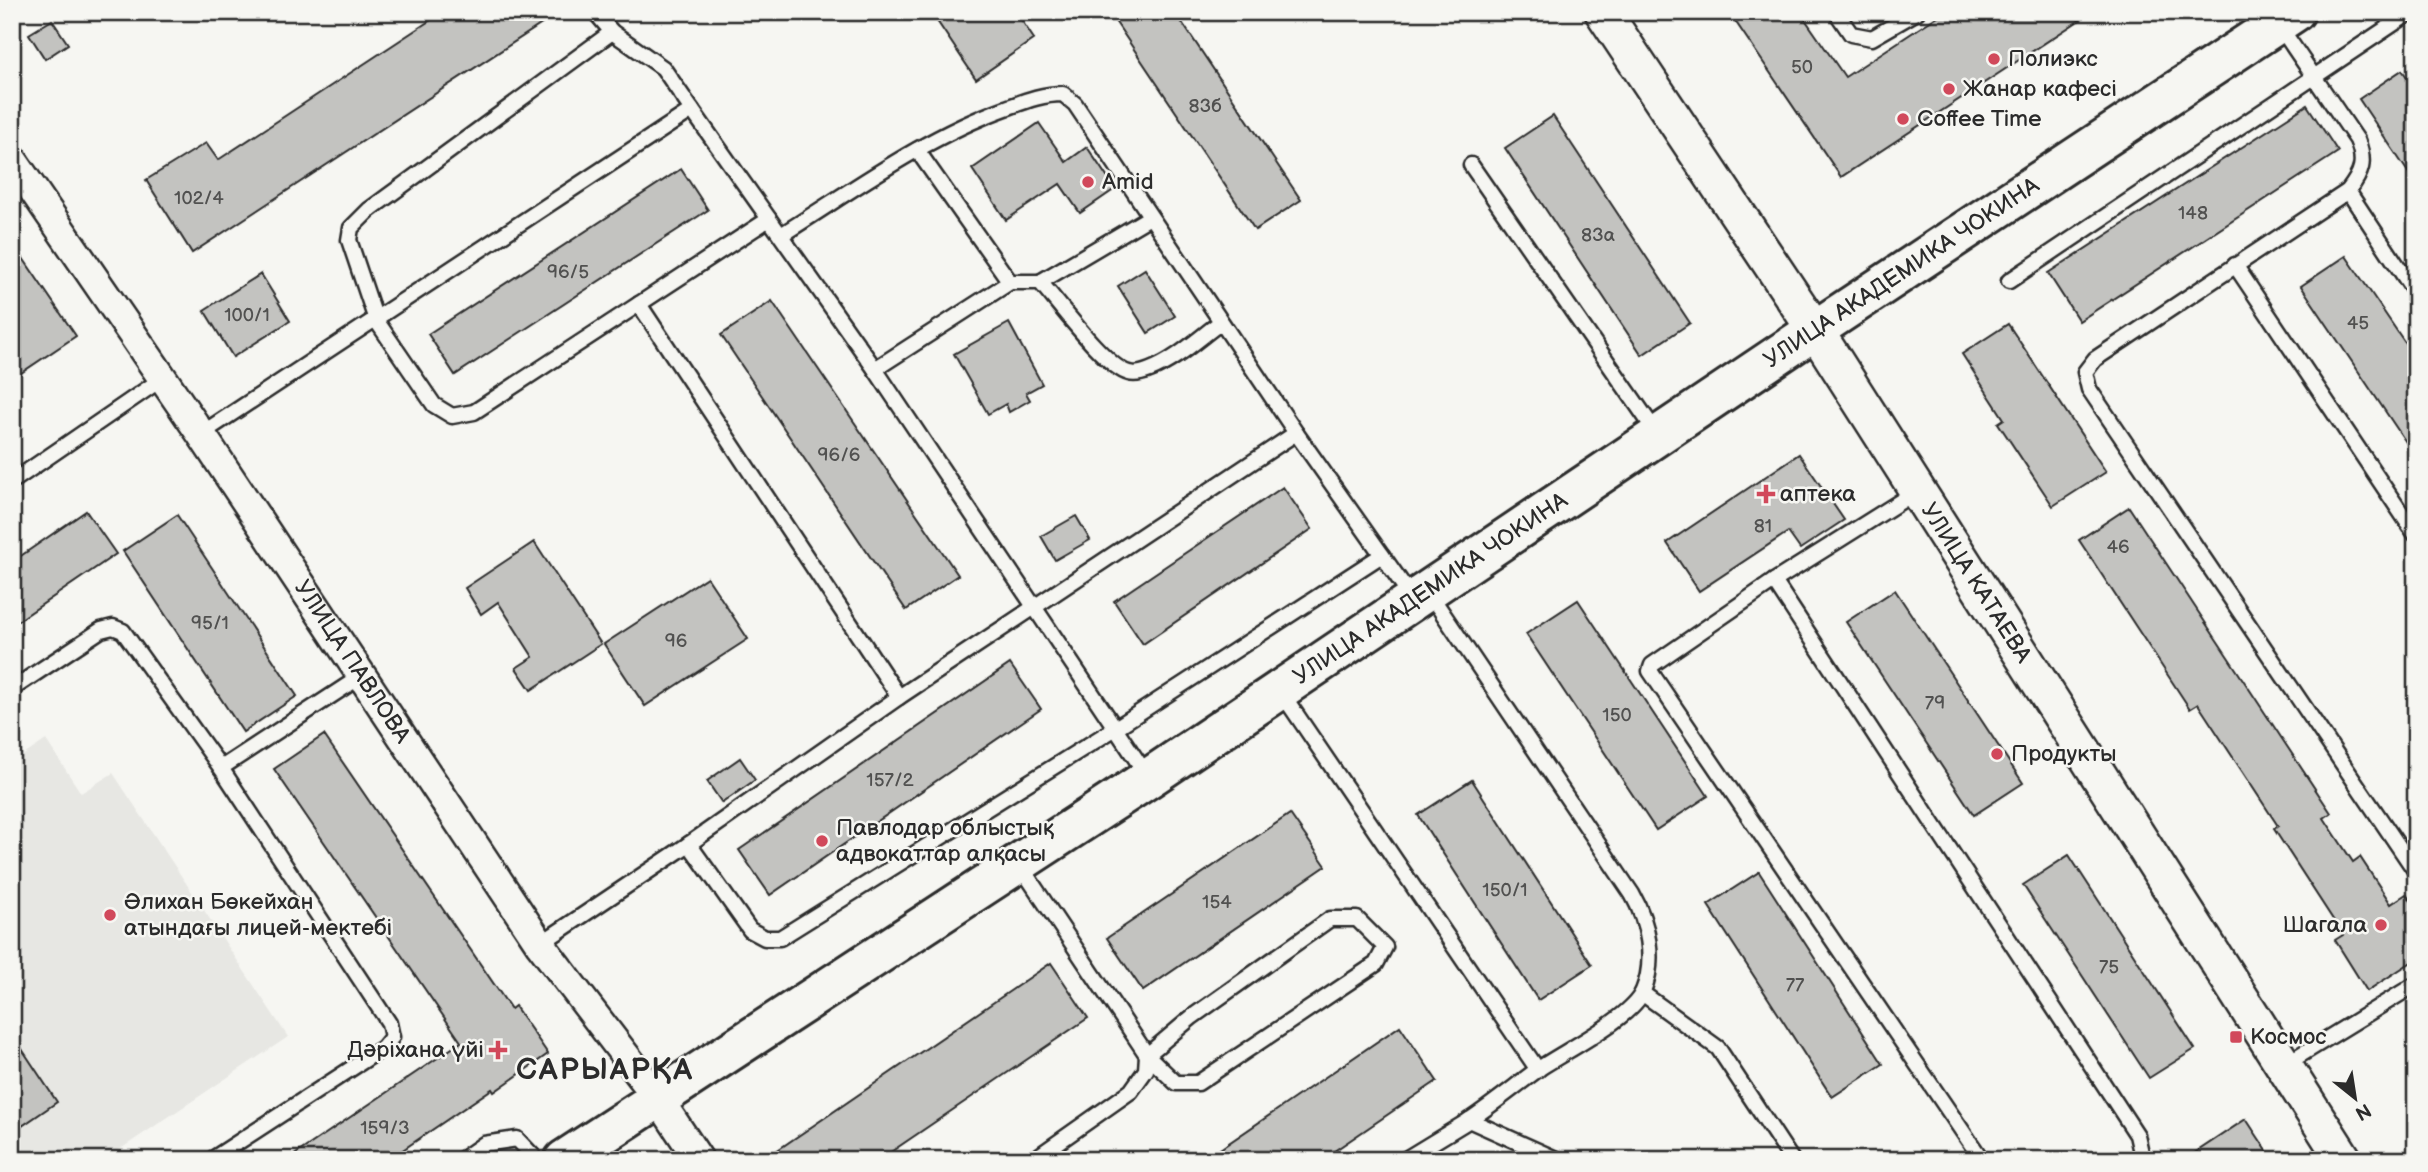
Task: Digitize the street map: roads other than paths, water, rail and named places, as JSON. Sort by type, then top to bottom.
[{"type":"main road","name":"УЛИЦА АКАДЕМИКА ЧОКИНА","points":[[564,1160],[1149,778],[1815,330],[2286,18]]},
{"type":"street","name":"УЛИЦА КАТАЕВА","points":[[1603,12],[1815,330],[2344,1160]]},
{"type":"street","name":"УЛИЦА ПАВЛОВА","points":[[12,159],[201,434],[540,944],[657,1097],[699,1160]]},
{"type":"lane","points":[[595,12],[612,32],[663,68],[875,369],[1149,778]]},
{"type":"lane","points":[[1836,12],[1851,34],[1872,38],[1917,12]]},
{"type":"lane","points":[[2008,281],[2411,12]]},
{"type":"lane","points":[[2286,18],[2314,76],[2357,140],[2363,167],[2357,180],[2348,191],[2095,359],[2085,372],[2089,388],[2416,872]]},
{"type":"lane","points":[[612,32],[369,210],[351,228],[349,240],[376,320],[434,404],[452,416],[474,412],[769,219]]},
{"type":"lane","points":[[781,235],[917,150],[978,118],[1043,94],[1063,94],[1075,104],[1296,433],[1382,555],[1421,595],[1640,908],[1649,948],[1648,972],[1642,993],[1629,1011],[1538,1070],[1469,1120],[1404,1160]]},
{"type":"lane","points":[[201,434],[692,110]]},
{"type":"lane","points":[[917,150],[1010,282]]},
{"type":"lane","points":[[1471,165],[1658,436]]},
{"type":"lane","points":[[2348,191],[2416,293]]},
{"type":"lane","points":[[875,369],[1010,282],[1040,282],[1150,217]]},
{"type":"lane","points":[[2235,265],[2416,535]]},
{"type":"lane","points":[[1040,282],[1103,356],[1130,374],[1148,371],[1163,364],[1221,322]]},
{"type":"lane","points":[[639,304],[899,697]]},
{"type":"lane","points":[[13,478],[163,378]]},
{"type":"lane","points":[[540,944],[899,697],[1296,433]]},
{"type":"lane","points":[[1917,491],[1774,581],[1652,665],[1650,671],[1982,1160]]},
{"type":"lane","points":[[689,844],[750,930],[765,938],[780,938],[1114,729],[1382,555]]},
{"type":"lane","points":[[1774,581],[2137,1135],[2141,1160]]},
{"type":"lane","points":[[12,689],[101,630],[113,627],[123,631],[221,768],[389,1023],[392,1037],[383,1048],[211,1160]]},
{"type":"lane","points":[[221,768],[363,675]]},
{"type":"lane","points":[[1280,690],[1538,1070]]},
{"type":"lane","points":[[1018,863],[1147,1055],[1176,1083],[1198,1083],[1376,964],[1385,947],[1357,919],[1330,919],[1192,1017],[1147,1055],[1146,1070],[1131,1091],[1033,1160]]},
{"type":"lane","points":[[2284,1065],[2416,984]]},
{"type":"lane","points":[[1642,993],[1718,1048],[1792,1160]]},
{"type":"lane","points":[[1469,1120],[1558,1160]]},
{"type":"lane","points":[[461,1160],[484,1144],[517,1139],[537,1160]]},
{"type":"place","name":"Полиэкс","points":[[1994,59]]},
{"type":"place","name":"Жанар кафесі","points":[[1949,89]]},
{"type":"place","name":"Coffee Time","points":[[1903,119]]},
{"type":"place","name":"Amid","points":[[1088,182]]},
{"type":"place","name":"аптека","points":[[1766,494]]},
{"type":"place","name":"Продукты","points":[[1997,754]]},
{"type":"place","name":"Павлодар облыстық адвокаттар алқасы","points":[[822,841]]},
{"type":"place","name":"Әлихан Бөкейхан атындағы лицей-мектебі","points":[[110,915]]},
{"type":"place","name":"Шагала","points":[[2381,925]]},
{"type":"place","name":"Космос","points":[[2236,1037]]},
{"type":"place","name":"Дәріхана үйі","points":[[498,1050]]},
{"type":"district","name":"САРЫАРҚА","points":[[605,1070]]}]
